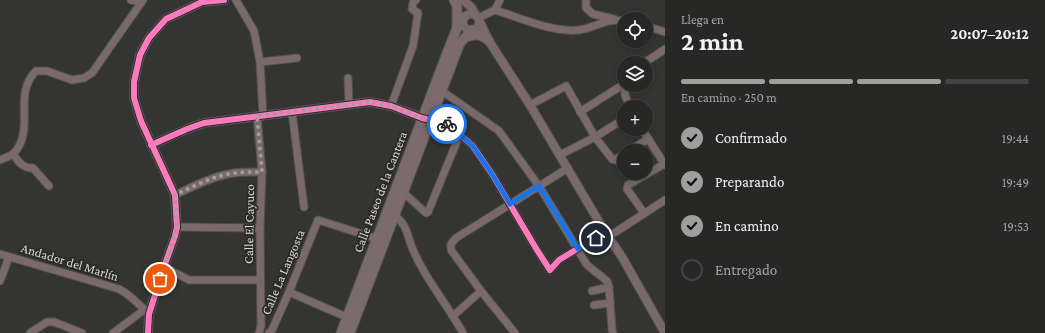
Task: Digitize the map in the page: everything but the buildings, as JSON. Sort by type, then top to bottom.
[{"type":"main road","points":[[454,0],[457,6],[457,28]]},
{"type":"main road","name":"Calle Paseo de la Cantera","points":[[381,240],[395,216],[404,193],[457,28],[464,17]]},
{"type":"main road","points":[[469,34],[484,36],[489,41]]},
{"type":"main road","name":"Calle Paseo de la Cantera","points":[[350,333],[351,319],[427,119],[442,91],[460,43],[469,34]]},
{"type":"main road","name":"Calle Paseo de la Cantera","points":[[340,333],[351,319]]},
{"type":"street","points":[[0,160],[13,154],[23,138],[25,126],[24,101],[31,76],[36,71],[47,71],[72,80],[84,78],[92,73],[142,1],[131,0]]},
{"type":"street","points":[[148,333],[146,312],[164,267],[177,227],[175,195],[151,145],[141,121],[134,98],[134,82],[140,55],[149,38],[166,19],[201,1],[224,0]]},
{"type":"street","name":"Calle El Cayuco","points":[[236,0],[254,31],[260,62],[262,172],[260,228],[260,326],[258,333]]},
{"type":"street","points":[[391,106],[413,46],[418,12],[412,9],[413,3],[416,0]]},
{"type":"street","points":[[463,0],[472,7],[489,41],[530,104],[606,234],[622,257],[665,333]]},
{"type":"street","points":[[496,10],[500,0]]},
{"type":"street","points":[[586,0],[586,8],[593,14],[616,19]]},
{"type":"street","points":[[477,18],[478,27],[469,34],[462,23],[464,17],[468,14],[477,18],[496,10],[561,30],[580,30],[616,19]]},
{"type":"street","points":[[653,28],[665,32]]},
{"type":"street","points":[[653,57],[665,49]]},
{"type":"street","points":[[260,62],[297,58]]},
{"type":"street","points":[[348,78],[349,104]]},
{"type":"street","points":[[530,104],[566,86],[595,137],[612,159],[617,159]]},
{"type":"street","points":[[580,112],[617,90]]},
{"type":"street","points":[[442,91],[499,131],[539,186],[587,265],[607,281],[609,287],[613,333]]},
{"type":"street","points":[[151,145],[204,123],[370,102],[391,106],[427,119],[447,124],[472,145],[488,168],[550,270],[559,260],[665,200]]},
{"type":"street","points":[[292,112],[304,207]]},
{"type":"street","points":[[560,155],[595,137],[617,123]]},
{"type":"street","points":[[404,193],[426,213],[428,212],[460,134]]},
{"type":"street","points":[[644,213],[627,188],[628,185],[664,161],[646,136]]},
{"type":"street","points":[[640,144],[648,139]]},
{"type":"street","points":[[13,154],[21,164],[26,168],[32,168],[49,186]]},
{"type":"street","points":[[515,333],[481,291],[451,250],[451,244],[456,238],[568,168]]},
{"type":"street","points":[[175,195],[217,176],[235,173],[262,172]]},
{"type":"street","points":[[395,216],[401,220],[405,226],[411,246],[421,266],[463,333]]},
{"type":"street","name":"Calle La Langosta","points":[[269,333],[272,330],[289,292],[318,220],[381,240]]},
{"type":"street","points":[[177,227],[260,228]]},
{"type":"street","name":"Andador del Marlín","points":[[0,254],[119,289],[130,296],[146,312]]},
{"type":"street","points":[[0,281],[9,257]]},
{"type":"street","points":[[164,267],[189,280],[260,280]]},
{"type":"street","points":[[592,291],[609,287]]},
{"type":"street","points":[[453,316],[481,291]]},
{"type":"street","points":[[289,292],[351,319]]},
{"type":"street","points":[[594,305],[610,303]]},
{"type":"street","points":[[113,333],[146,312]]},
{"type":"street","points":[[30,333],[47,322],[54,322],[82,333]]},
{"type":"cycle path","points":[[148,333],[149,314],[177,227],[175,195],[141,121],[134,98],[134,82],[140,55],[149,38],[166,19],[202,2],[224,0]]},
{"type":"cycle path","points":[[151,145],[204,123],[370,102],[391,106],[422,118],[447,124],[472,145],[492,174],[550,270],[559,260],[605,232]]},
{"type":"way so far","points":[[160,279],[177,227],[175,195],[217,176],[235,173],[262,172],[257,116],[370,102],[391,106],[422,118],[447,124]]},
{"type":"route","points":[[447,124],[472,145],[510,204],[539,186],[578,249],[596,238]]}]
